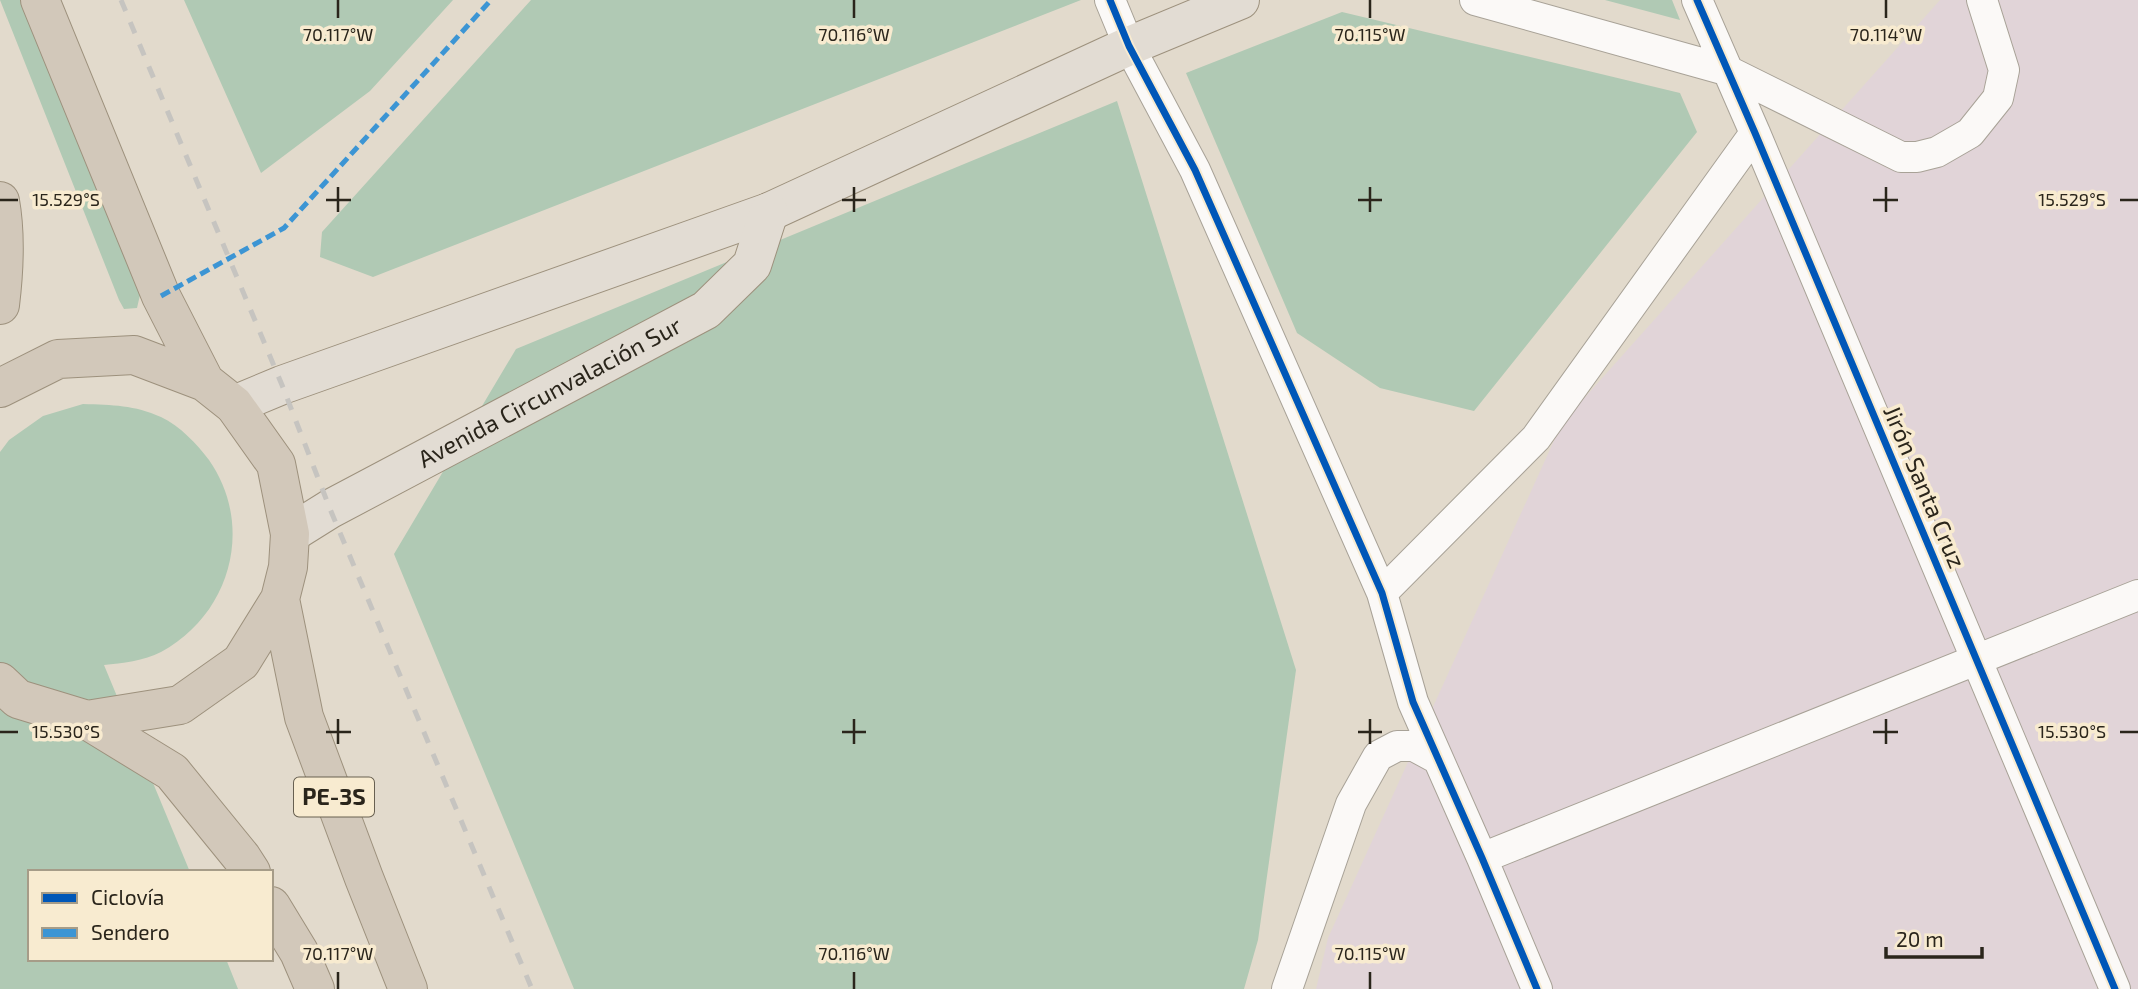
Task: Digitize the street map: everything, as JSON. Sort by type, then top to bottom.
[{"type":"highway","name":"PE-3S","points":[[40,0],[161,296],[205,382]]},
{"type":"highway","points":[[0,201],[0,305]]},
{"type":"highway","name":"PE-3S","points":[[0,388],[58,359],[134,355],[205,382],[234,405],[275,464],[290,534],[288,567],[280,598],[241,662],[180,705],[87,720]]},
{"type":"highway","name":"PE-3S","points":[[280,598],[304,717],[408,989]]},
{"type":"highway","name":"PE-3S","points":[[6,694],[87,720],[172,772],[250,870]]},
{"type":"highway","points":[[273,909],[299,952],[316,989]]},
{"type":"main road","points":[[234,405],[282,385],[769,212],[1129,46],[1240,0]]},
{"type":"main road","name":"Avenida Circunvalación Sur","points":[[290,534],[330,509],[706,310],[752,265],[769,212]]},
{"type":"street","points":[[1110,0],[1129,46],[1195,170],[1382,593],[1413,702],[1537,989]]},
{"type":"street","points":[[1475,0],[1726,70],[1901,157],[1917,157],[1937,152],[1970,132],[1998,98],[2004,70],[1982,0]]},
{"type":"street","name":"Jirón Santa Cruz","points":[[1697,0],[2115,989]]},
{"type":"street","points":[[1382,593],[1536,438],[1755,132]]},
{"type":"street","points":[[1482,858],[2138,595]]},
{"type":"street","points":[[1287,989],[1351,804],[1378,756],[1397,746],[1414,746],[1438,759]]},
{"type":"shaded area","points":[[1940,0],[2138,0],[2138,989],[1316,989],[1328,938],[1562,423]]},
{"type":"green space","points":[[0,0],[21,0],[140,295],[137,308],[124,309],[119,300]]},
{"type":"green space","points":[[184,0],[453,0],[370,91],[261,173]]},
{"type":"green space","points":[[531,0],[1081,0],[373,277],[320,257],[322,232]]},
{"type":"green space","points":[[1605,0],[1672,0],[1680,20]]},
{"type":"green space","points":[[1342,12],[1680,93],[1697,132],[1474,411],[1380,388],[1297,333],[1186,73]]},
{"type":"green space","points":[[1117,101],[1296,670],[1258,940],[1244,989],[574,989],[394,554],[516,349]]},
{"type":"green space","points":[[83,404],[114,405],[142,410],[175,425],[209,460],[223,486],[231,512],[232,540],[228,566],[219,592],[204,615],[185,636],[154,655],[104,665],[189,870],[28,870],[28,961],[227,961],[238,989],[0,989],[0,452],[9,440],[43,416]]},
{"type":"railway","points":[[121,0],[282,385],[330,509],[532,989]]},
{"type":"marked path","points":[[161,296],[284,228],[491,0]]},
{"type":"cycle path","points":[[1110,0],[1129,46],[1195,170],[1382,593],[1413,702],[1537,989]]},
{"type":"cycle path","points":[[1697,0],[2115,989]]}]
